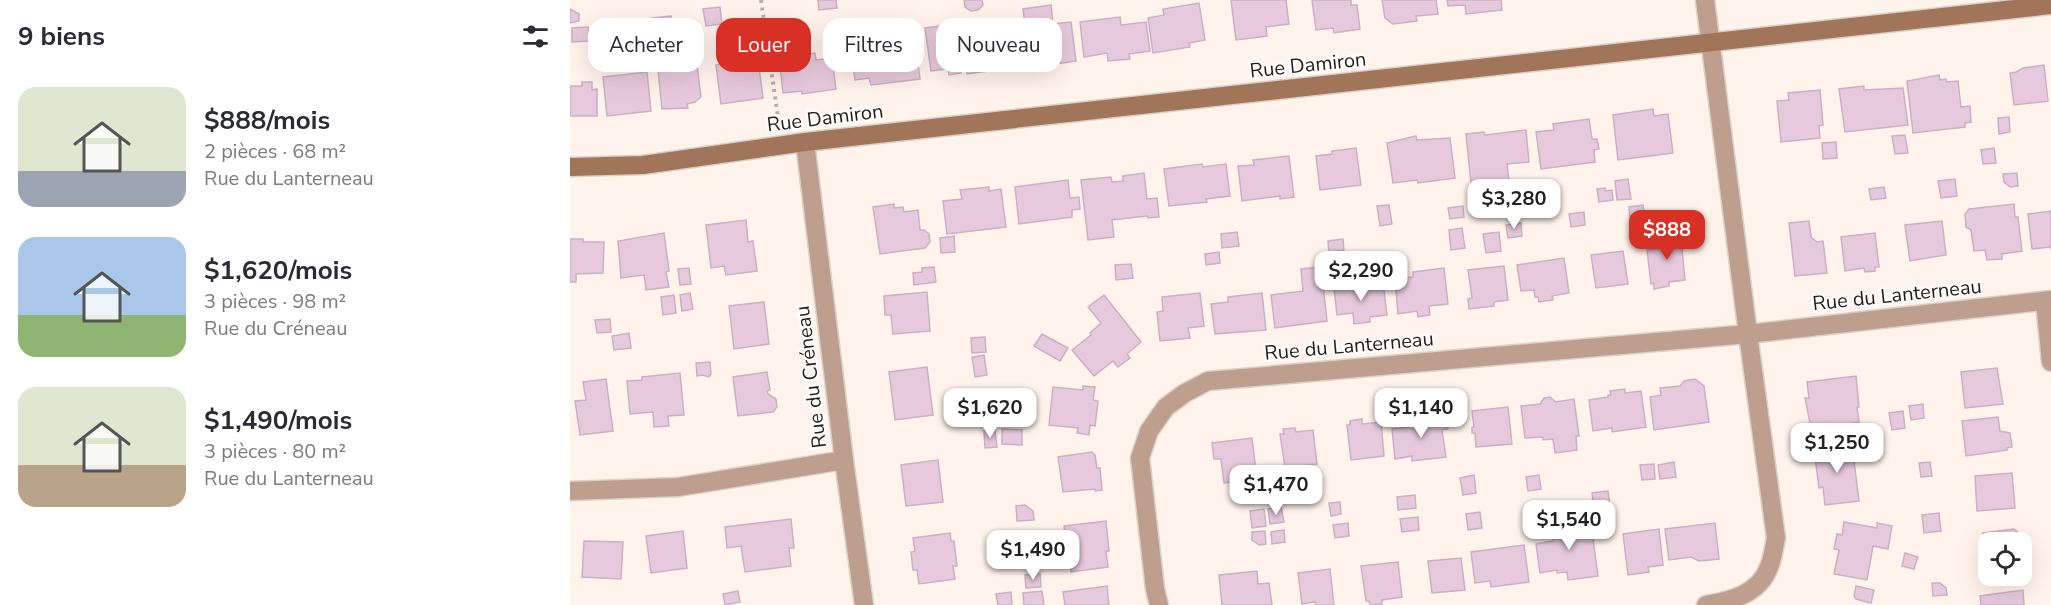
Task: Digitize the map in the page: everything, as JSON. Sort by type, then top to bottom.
[{"type":"street","points":[[1705,0],[1776,538],[1769,568],[1754,589],[1730,602],[1706,605]]},
{"type":"street","name":"Rue Damiron","points":[[570,167],[643,165],[805,142],[1711,44],[2007,5],[2051,5]]},
{"type":"street","name":"Rue du Créneau","points":[[805,142],[864,605]]},
{"type":"street","points":[[2048,300],[2051,362]]},
{"type":"street","name":"Rue du Lanterneau","points":[[1159,605],[1155,589],[1140,458],[1149,431],[1166,407],[1185,393],[1208,381],[1748,334],[2048,300]]},
{"type":"street","points":[[570,491],[678,488],[844,460]]},
{"type":"path","points":[[760,0],[783,146]]},
{"type":"building","points":[[818,0],[836,0],[837,8],[819,10]]},
{"type":"building","points":[[964,0],[982,0],[983,5],[978,10],[971,11],[965,7]]},
{"type":"building","points":[[1231,0],[1286,0],[1289,24],[1266,27],[1267,36],[1236,40]]},
{"type":"building","points":[[1312,0],[1351,0],[1351,5],[1357,5],[1360,29],[1334,33],[1333,28],[1316,30]]},
{"type":"building","points":[[1382,0],[1436,0],[1438,14],[1416,16],[1417,21],[1393,24],[1385,18]]},
{"type":"building","points":[[1447,0],[1501,0],[1502,10],[1466,14],[1465,5],[1448,6]]},
{"type":"building","points":[[1199,3],[1205,40],[1189,43],[1190,47],[1153,53],[1148,18],[1164,15],[1163,9]]},
{"type":"building","points":[[1051,5],[1052,18],[1024,18],[1023,9]]},
{"type":"building","points":[[720,7],[721,18],[716,18],[716,25],[706,26],[703,9]]},
{"type":"building","points":[[570,9],[579,14],[579,21],[570,23]]},
{"type":"building","points":[[1120,17],[1121,25],[1146,22],[1150,51],[1129,54],[1130,59],[1108,61],[1107,53],[1084,57],[1080,22]]},
{"type":"building","points":[[1071,22],[1076,61],[1062,63],[1062,23]]},
{"type":"building","points":[[588,27],[588,41],[572,42],[572,28]]},
{"type":"building","points":[[936,27],[936,70],[931,71],[925,28]]},
{"type":"building","points":[[815,53],[816,60],[823,59],[823,72],[834,72],[836,89],[802,94],[802,91],[783,93],[781,72],[811,72],[811,54]]},
{"type":"building","points":[[2044,65],[2048,101],[2014,105],[2010,73],[2023,68]]},
{"type":"building","points":[[647,72],[651,111],[607,116],[603,77]]},
{"type":"building","points":[[658,72],[698,72],[701,97],[687,104],[688,108],[662,109]]},
{"type":"building","points":[[717,72],[760,72],[763,98],[721,104]]},
{"type":"building","points":[[854,72],[919,72],[920,79],[871,85],[869,78],[855,80]]},
{"type":"building","points":[[948,72],[961,72],[961,73],[949,75]]},
{"type":"building","points":[[1939,75],[1940,80],[1958,81],[1961,107],[1970,106],[1971,122],[1965,123],[1965,127],[1913,133],[1907,81]]},
{"type":"building","points":[[582,82],[592,82],[592,90],[597,89],[597,116],[570,116],[570,86],[582,86]]},
{"type":"building","points":[[1864,86],[1864,90],[1903,88],[1908,125],[1845,132],[1839,89]]},
{"type":"building","points":[[1820,90],[1823,125],[1819,126],[1820,138],[1781,142],[1777,101],[1789,100],[1788,93]]},
{"type":"building","points":[[1653,109],[1654,116],[1668,114],[1673,153],[1618,160],[1613,115]]},
{"type":"building","points":[[2009,117],[2010,132],[1999,134],[1998,118]]},
{"type":"building","points":[[1589,119],[1592,139],[1597,139],[1599,149],[1594,150],[1595,162],[1541,169],[1536,132],[1554,130],[1553,124]]},
{"type":"building","points":[[1526,130],[1529,162],[1507,164],[1510,189],[1472,193],[1466,134],[1484,132],[1485,135]]},
{"type":"building","points":[[1905,135],[1908,153],[1895,154],[1892,136]]},
{"type":"building","points":[[1416,136],[1417,140],[1450,138],[1455,178],[1418,183],[1417,180],[1393,183],[1387,143]]},
{"type":"building","points":[[1836,142],[1837,158],[1823,159],[1822,143]]},
{"type":"building","points":[[1356,148],[1361,185],[1320,190],[1316,156]]},
{"type":"building","points":[[1994,148],[1996,163],[1983,164],[1981,150]]},
{"type":"building","points":[[1289,156],[1294,197],[1280,199],[1280,196],[1242,201],[1238,166],[1254,165],[1253,160]]},
{"type":"building","points":[[1202,164],[1203,167],[1226,164],[1230,196],[1206,199],[1207,202],[1169,206],[1164,169]]},
{"type":"building","points":[[1144,173],[1147,199],[1157,198],[1159,217],[1112,220],[1114,237],[1088,240],[1081,180],[1111,177],[1112,182],[1123,181],[1123,176]]},
{"type":"building","points":[[2017,173],[2018,186],[2010,187],[2004,182],[2003,174]]},
{"type":"building","points":[[1628,179],[1631,199],[1617,200],[1615,181]]},
{"type":"building","points":[[1955,179],[1957,196],[1941,198],[1938,181]]},
{"type":"building","points":[[1068,180],[1070,198],[1079,197],[1080,209],[1072,210],[1072,217],[1019,224],[1015,187]]},
{"type":"building","points":[[989,187],[989,191],[1001,189],[1006,227],[947,234],[943,201],[962,199],[960,190]]},
{"type":"building","points":[[1884,187],[1886,198],[1871,200],[1869,189]]},
{"type":"building","points":[[1605,188],[1605,191],[1612,190],[1613,200],[1599,202],[1597,189]]},
{"type":"building","points":[[1533,194],[1535,206],[1517,208],[1516,196]]},
{"type":"building","points":[[894,204],[894,208],[903,207],[904,212],[918,210],[920,230],[929,234],[930,242],[925,248],[880,254],[873,207]]},
{"type":"building","points":[[2014,204],[2022,251],[2002,254],[2002,259],[1987,260],[1985,250],[1974,251],[1971,230],[1966,227],[1965,214],[1969,209]]},
{"type":"building","points":[[1389,205],[1392,224],[1380,226],[1377,206]]},
{"type":"building","points":[[1643,205],[1645,219],[1630,221],[1629,207]]},
{"type":"building","points":[[1463,206],[1464,217],[1450,219],[1448,208]]},
{"type":"building","points":[[2051,211],[2051,249],[2050,247],[2032,249],[2028,214]]},
{"type":"building","points":[[1584,212],[1585,225],[1571,227],[1569,214]]},
{"type":"building","points":[[746,220],[748,242],[753,241],[757,271],[726,275],[724,266],[711,268],[706,225]]},
{"type":"building","points":[[1809,221],[1811,237],[1817,242],[1823,241],[1827,273],[1795,276],[1789,223]]},
{"type":"building","points":[[1942,221],[1946,255],[1910,261],[1905,225]]},
{"type":"building","points":[[1521,223],[1522,236],[1508,238],[1506,225]]},
{"type":"building","points":[[1462,228],[1465,248],[1451,250],[1449,230]]},
{"type":"building","points":[[1679,231],[1680,241],[1685,240],[1686,248],[1682,249],[1685,280],[1669,282],[1669,286],[1654,289],[1654,283],[1651,284],[1647,250],[1664,248],[1662,233]]},
{"type":"building","points":[[1237,232],[1239,246],[1222,248],[1221,234]]},
{"type":"building","points":[[1499,232],[1501,251],[1486,253],[1483,234]]},
{"type":"building","points":[[664,233],[669,287],[646,290],[644,275],[621,278],[618,241]]},
{"type":"building","points":[[1875,233],[1879,267],[1875,267],[1875,271],[1865,272],[1864,268],[1845,271],[1841,237]]},
{"type":"building","points":[[954,236],[955,252],[941,253],[940,238]]},
{"type":"building","points":[[570,239],[583,239],[583,242],[604,242],[603,273],[576,274],[576,282],[570,282]]},
{"type":"building","points":[[1343,239],[1344,250],[1329,252],[1328,241]]},
{"type":"building","points":[[1623,251],[1628,284],[1596,288],[1591,255]]},
{"type":"building","points":[[1219,252],[1220,263],[1206,265],[1205,254]]},
{"type":"building","points":[[1564,258],[1569,293],[1552,296],[1553,300],[1539,302],[1534,290],[1521,291],[1517,265]]},
{"type":"building","points":[[1131,264],[1133,278],[1116,280],[1115,265]]},
{"type":"building","points":[[1504,266],[1508,300],[1494,302],[1494,306],[1469,309],[1468,299],[1472,298],[1468,270]]},
{"type":"building","points":[[934,267],[936,282],[914,285],[913,273],[922,272],[922,268]]},
{"type":"building","points":[[1321,267],[1327,321],[1275,328],[1271,295],[1303,291],[1301,269]]},
{"type":"building","points":[[689,268],[691,284],[680,285],[678,269]]},
{"type":"building","points":[[1444,268],[1448,304],[1429,306],[1430,315],[1418,317],[1417,311],[1398,314],[1395,279],[1413,277],[1413,272]]},
{"type":"building","points":[[1383,282],[1387,315],[1370,317],[1370,322],[1354,324],[1353,313],[1337,315],[1334,288]]},
{"type":"building","points":[[927,292],[930,331],[893,334],[891,315],[885,315],[884,296]]},
{"type":"building","points":[[690,293],[693,309],[682,311],[680,295]]},
{"type":"building","points":[[1200,293],[1204,326],[1188,328],[1190,338],[1160,341],[1157,312],[1163,311],[1162,297]]},
{"type":"building","points":[[1262,293],[1266,330],[1215,334],[1211,304],[1228,302],[1228,297]]},
{"type":"building","points":[[674,295],[676,313],[663,315],[661,297]]},
{"type":"building","points":[[1104,295],[1141,342],[1127,354],[1130,358],[1118,367],[1113,361],[1094,376],[1072,350],[1091,335],[1090,333],[1101,323],[1088,307]]},
{"type":"building","points":[[764,302],[769,344],[734,349],[729,306]]},
{"type":"building","points":[[610,319],[611,332],[597,333],[595,320]]},
{"type":"building","points":[[629,333],[631,348],[614,350],[612,336]]},
{"type":"building","points":[[1042,334],[1068,348],[1060,361],[1034,346]]},
{"type":"building","points":[[985,337],[986,352],[972,353],[971,338]]},
{"type":"building","points":[[984,355],[987,375],[975,377],[972,357]]},
{"type":"building","points":[[710,362],[709,377],[697,376],[696,363]]},
{"type":"building","points":[[927,367],[933,415],[895,420],[889,372]]},
{"type":"building","points":[[1997,368],[2003,404],[1965,408],[1961,372]]},
{"type":"building","points":[[767,372],[770,390],[767,391],[776,399],[777,407],[773,412],[738,416],[733,377]]},
{"type":"building","points":[[680,373],[684,415],[668,416],[669,426],[654,427],[653,412],[630,414],[627,381]]},
{"type":"building","points":[[1856,376],[1859,422],[1854,423],[1855,428],[1841,430],[1841,435],[1813,438],[1805,398],[1809,398],[1807,382]]},
{"type":"building","points":[[606,379],[613,431],[580,435],[575,401],[586,400],[583,382]]},
{"type":"building","points":[[1695,379],[1704,386],[1709,422],[1654,430],[1650,397],[1661,395],[1660,388],[1680,386],[1684,381]]},
{"type":"building","points":[[1083,386],[1095,387],[1093,400],[1098,401],[1095,426],[1090,425],[1089,435],[1077,433],[1078,428],[1049,425],[1053,387],[1083,390]]},
{"type":"building","points":[[1625,389],[1625,393],[1641,391],[1646,427],[1612,432],[1612,428],[1593,431],[1589,400],[1608,397],[1611,395],[1610,391]]},
{"type":"building","points":[[1550,397],[1556,402],[1574,399],[1579,436],[1576,436],[1577,450],[1555,453],[1553,439],[1525,438],[1521,406],[1540,404],[1544,398]]},
{"type":"building","points":[[989,404],[990,422],[977,423],[975,405]]},
{"type":"building","points":[[1923,404],[1924,418],[1911,420],[1909,406]]},
{"type":"building","points":[[1508,407],[1512,444],[1476,447],[1475,433],[1472,433],[1472,427],[1474,427],[1472,411]]},
{"type":"building","points":[[1903,411],[1905,428],[1892,430],[1889,413]]},
{"type":"building","points":[[1427,417],[1427,419],[1446,417],[1448,429],[1442,430],[1446,457],[1412,461],[1412,456],[1395,459],[1392,429],[1409,427],[1408,419]]},
{"type":"building","points":[[1998,417],[2000,431],[2010,433],[2012,447],[2007,450],[1966,456],[1962,421]]},
{"type":"building","points":[[1362,419],[1362,424],[1381,422],[1384,456],[1351,460],[1347,425],[1350,425],[1350,421]]},
{"type":"building","points":[[1295,428],[1296,432],[1313,430],[1317,464],[1285,468],[1280,434],[1284,434],[1283,429]]},
{"type":"building","points":[[1002,429],[1022,430],[1022,445],[1002,444]]},
{"type":"building","points":[[995,430],[997,447],[985,448],[984,431]]},
{"type":"building","points":[[1252,438],[1257,479],[1224,483],[1221,459],[1214,459],[1212,443]]},
{"type":"building","points":[[1852,445],[1859,501],[1825,505],[1823,487],[1819,488],[1814,449]]},
{"type":"building","points":[[1092,452],[1095,455],[1097,468],[1100,468],[1102,490],[1063,492],[1058,457]]},
{"type":"building","points":[[938,460],[943,502],[906,506],[901,465]]},
{"type":"building","points":[[1674,462],[1676,477],[1660,479],[1658,465]]},
{"type":"building","points":[[1930,462],[1932,476],[1921,477],[1919,463]]},
{"type":"building","points":[[1654,464],[1655,479],[1642,480],[1640,465]]},
{"type":"building","points":[[2012,473],[2015,508],[1977,511],[1975,476]]},
{"type":"building","points":[[1474,475],[1476,493],[1463,495],[1460,478]]},
{"type":"building","points":[[1539,475],[1541,489],[1528,491],[1526,477]]},
{"type":"building","points":[[1608,491],[1610,507],[1594,509],[1592,493]]},
{"type":"building","points":[[1415,495],[1416,508],[1398,510],[1397,497]]},
{"type":"building","points":[[1340,502],[1341,514],[1331,516],[1329,503]]},
{"type":"building","points":[[1025,505],[1033,511],[1034,520],[1017,521],[1016,506]]},
{"type":"building","points":[[1281,507],[1284,522],[1270,524],[1268,509]]},
{"type":"building","points":[[1264,509],[1266,526],[1252,528],[1250,511]]},
{"type":"building","points":[[1480,512],[1482,528],[1468,530],[1466,514]]},
{"type":"building","points":[[1939,513],[1941,531],[1924,533],[1922,515]]},
{"type":"building","points":[[1418,517],[1419,530],[1402,532],[1400,519]]},
{"type":"building","points":[[791,519],[794,548],[789,548],[791,566],[745,572],[741,546],[727,548],[725,527]]},
{"type":"building","points":[[1586,519],[1588,532],[1592,531],[1598,576],[1568,580],[1567,572],[1557,573],[1557,570],[1540,573],[1536,544],[1553,541],[1551,524]]},
{"type":"building","points":[[1106,521],[1108,567],[1071,572],[1064,526]]},
{"type":"building","points":[[1844,522],[1877,528],[1877,523],[1892,526],[1888,549],[1873,546],[1867,580],[1834,574],[1839,550],[1834,549],[1837,534],[1842,535]]},
{"type":"building","points":[[1348,523],[1349,536],[1335,538],[1333,525]]},
{"type":"building","points":[[1715,523],[1719,559],[1699,561],[1691,557],[1669,560],[1665,529]]},
{"type":"building","points":[[1659,529],[1663,565],[1648,567],[1649,572],[1628,575],[1623,534]]},
{"type":"building","points":[[2014,529],[2018,532],[1991,532]]},
{"type":"building","points":[[1284,530],[1285,542],[1272,544],[1271,532]]},
{"type":"building","points":[[683,531],[687,568],[651,573],[646,536]]},
{"type":"building","points":[[1265,531],[1266,544],[1259,545],[1252,540],[1252,532]]},
{"type":"building","points":[[950,533],[951,541],[954,541],[957,566],[953,566],[955,579],[919,584],[917,570],[913,570],[911,552],[915,551],[913,538]]},
{"type":"building","points":[[584,541],[623,542],[621,579],[582,577]]},
{"type":"building","points":[[1524,545],[1529,582],[1491,587],[1490,581],[1475,583],[1471,552]]},
{"type":"building","points":[[1905,553],[1918,557],[1914,569],[1902,566]]},
{"type":"building","points":[[1461,558],[1465,590],[1432,593],[1428,561]]},
{"type":"building","points":[[1398,562],[1402,597],[1382,600],[1382,604],[1370,605],[1369,601],[1366,601],[1361,566]]},
{"type":"building","points":[[1330,569],[1334,605],[1316,605],[1315,602],[1302,604],[1298,573]]},
{"type":"building","points":[[1257,571],[1258,584],[1269,583],[1272,605],[1222,605],[1219,575]]},
{"type":"building","points":[[1040,574],[1041,587],[1026,588],[1025,575]]},
{"type":"building","points":[[1932,583],[1940,583],[1946,588],[1947,595],[1933,596]]},
{"type":"building","points":[[1107,586],[1109,605],[1065,605],[1063,592]]},
{"type":"building","points":[[1856,586],[1874,590],[1871,603],[1856,599],[1854,596]]},
{"type":"building","points":[[2023,590],[2024,605],[1981,605],[1980,596]]},
{"type":"building","points":[[738,591],[740,602],[725,605],[723,594]]},
{"type":"building","points":[[1042,591],[1044,605],[1024,605],[1023,593]]},
{"type":"building","points":[[1011,592],[1012,605],[998,605],[996,594]]}]
